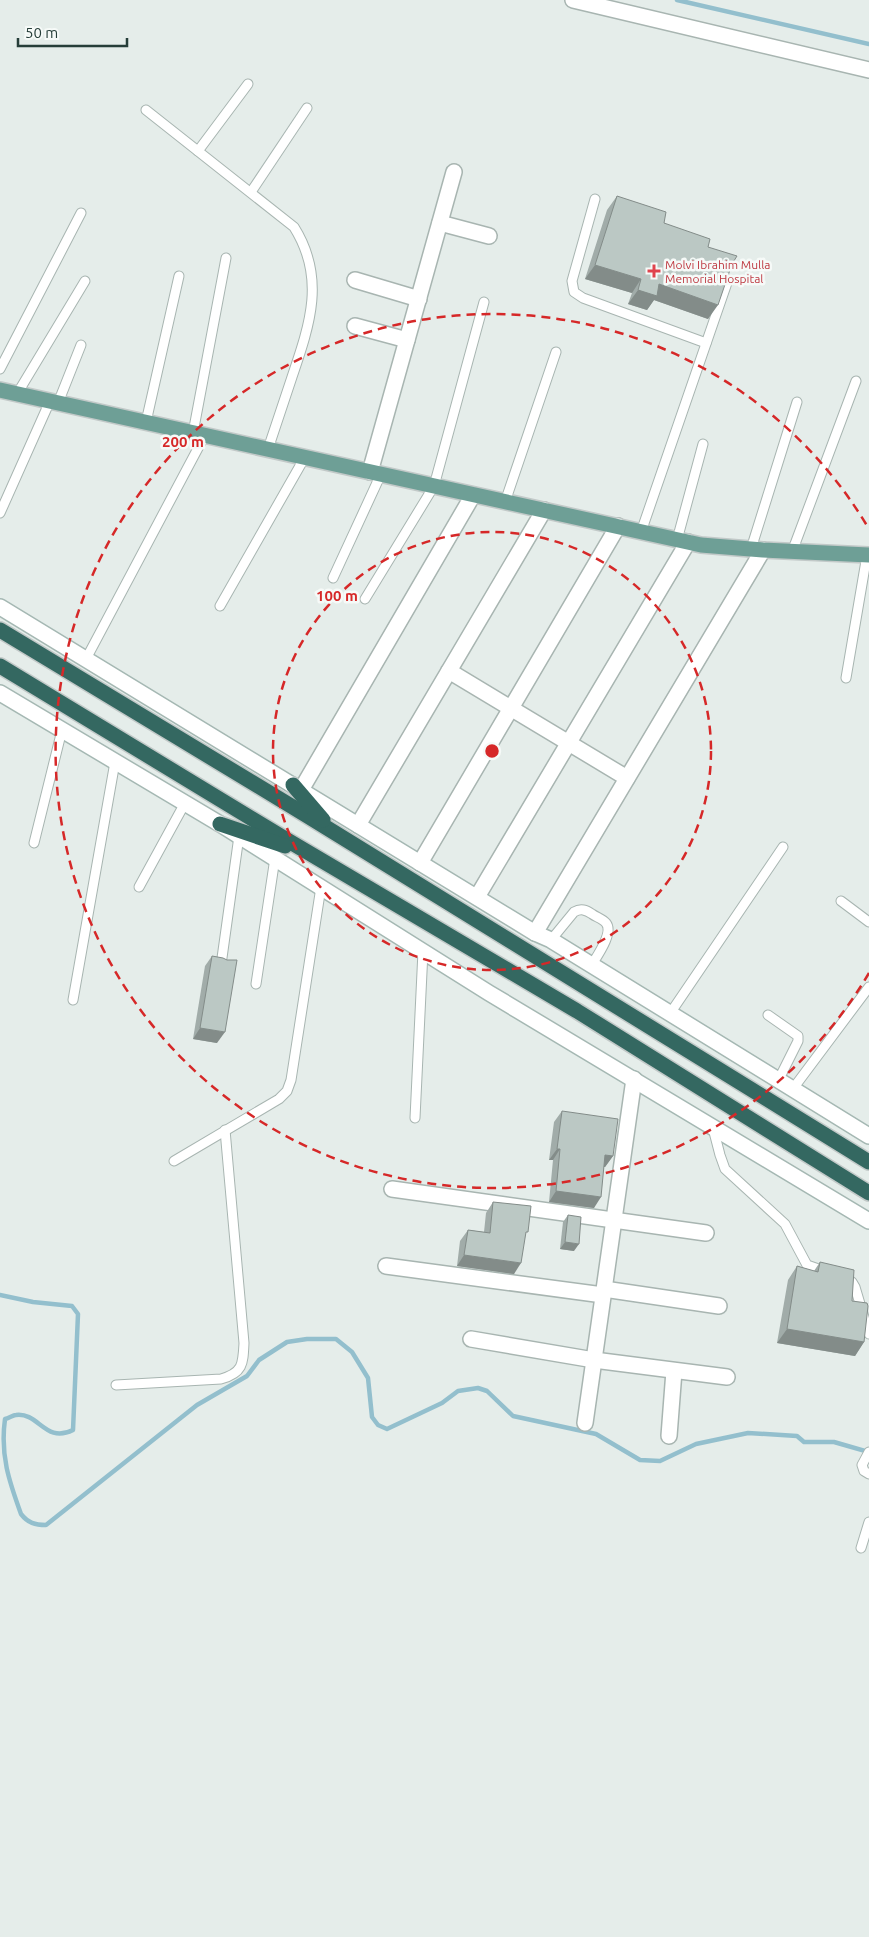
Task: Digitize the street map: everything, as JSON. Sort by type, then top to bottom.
[{"type":"highway","points":[[0,630],[331,830],[869,1162]]},
{"type":"highway","points":[[0,666],[310,854],[577,1011],[869,1193]]},
{"type":"highway","points":[[297,788],[331,830]]},
{"type":"highway","points":[[220,824],[310,854]]},
{"type":"main road","points":[[0,390],[701,545],[757,550],[868,555]]},
{"type":"street","points":[[573,0],[869,70]]},
{"type":"street","points":[[376,473],[407,340],[454,172]]},
{"type":"street","points":[[440,223],[489,236]]},
{"type":"street","points":[[354,280],[419,299]]},
{"type":"street","points":[[354,326],[407,340]]},
{"type":"street","points":[[297,788],[473,494]]},
{"type":"street","points":[[358,825],[544,510]]},
{"type":"street","points":[[420,863],[618,526]]},
{"type":"street","points":[[477,897],[568,743],[683,541]]},
{"type":"street","points":[[535,933],[627,778],[757,550]]},
{"type":"street","points":[[0,607],[535,933],[551,940],[869,1136]]},
{"type":"street","points":[[449,671],[627,778]]},
{"type":"street","points":[[0,693],[220,824],[423,951],[869,1221]]},
{"type":"street","points":[[585,1423],[634,1079]]},
{"type":"street","points":[[392,1189],[706,1233]]},
{"type":"street","points":[[386,1266],[719,1306]]},
{"type":"street","points":[[471,1339],[594,1360],[727,1377]]},
{"type":"street","points":[[669,1436],[674,1371]]},
{"type":"lane","points":[[198,151],[248,84]]},
{"type":"lane","points":[[251,192],[307,108]]},
{"type":"lane","points":[[146,110],[294,227],[303,242],[310,264],[312,287],[308,329],[268,449]]},
{"type":"lane","points":[[595,199],[572,281],[574,292],[583,298],[706,344]]},
{"type":"lane","points":[[0,370],[81,213]]},
{"type":"lane","points":[[86,659],[199,434],[226,258]]},
{"type":"lane","points":[[146,422],[179,276]]},
{"type":"lane","points":[[641,532],[728,280]]},
{"type":"lane","points":[[18,394],[86,281]]},
{"type":"lane","points":[[365,599],[434,486],[484,302]]},
{"type":"lane","points":[[0,513],[81,345]]},
{"type":"lane","points":[[505,502],[556,352]]},
{"type":"lane","points":[[792,552],[856,382]]},
{"type":"lane","points":[[757,550],[797,402]]},
{"type":"lane","points":[[683,541],[703,444]]},
{"type":"lane","points":[[220,606],[305,458]]},
{"type":"lane","points":[[333,578],[376,473]]},
{"type":"lane","points":[[846,678],[868,555]]},
{"type":"lane","points":[[34,843],[62,730]]},
{"type":"lane","points":[[73,1000],[116,762]]},
{"type":"lane","points":[[139,887],[185,803]]},
{"type":"lane","points":[[221,965],[239,836]]},
{"type":"lane","points":[[670,1014],[783,847]]},
{"type":"lane","points":[[256,984],[275,858]]},
{"type":"lane","points":[[174,1161],[278,1099],[287,1091],[291,1080],[321,887]]},
{"type":"lane","points":[[841,901],[869,922]]},
{"type":"lane","points":[[551,940],[574,912],[578,910],[585,910],[605,922],[608,928],[608,935],[591,966]]},
{"type":"lane","points":[[414,1118],[423,951]]},
{"type":"lane","points":[[792,1090],[869,987]]},
{"type":"lane","points":[[768,1015],[798,1036],[798,1041],[778,1081]]},
{"type":"lane","points":[[713,1127],[725,1169],[785,1224],[807,1265],[852,1282],[869,1334]]},
{"type":"lane","points":[[116,1385],[220,1379],[233,1376],[240,1368],[244,1357],[244,1343],[225,1130]]},
{"type":"lane","points":[[869,1452],[863,1461],[862,1468],[869,1474]]},
{"type":"lane","points":[[861,1548],[869,1522]]},
{"type":"building","points":[[617,196],[666,212],[664,223],[710,239],[708,247],[737,256],[732,264],[718,305],[659,284],[657,296],[638,290],[641,279],[595,265]]},
{"type":"building","points":[[212,956],[227,960],[237,960],[225,1032],[200,1028]]},
{"type":"building","points":[[562,1111],[618,1119],[613,1156],[605,1155],[601,1197],[556,1191],[560,1149],[557,1149]]},
{"type":"building","points":[[493,1202],[531,1206],[528,1232],[526,1232],[521,1263],[464,1255],[468,1230],[490,1233]]},
{"type":"building","points":[[568,1215],[581,1217],[579,1244],[565,1242]]},
{"type":"building","points":[[820,1262],[854,1270],[852,1301],[867,1303],[868,1306],[864,1342],[787,1329],[797,1266],[818,1272]]},
{"type":"waterway","points":[[677,0],[869,44]]},
{"type":"waterway","points":[[0,1295],[33,1302],[72,1306],[78,1314],[73,1430],[63,1433],[49,1431],[24,1415],[15,1415],[5,1419],[5,1456],[13,1490],[21,1514],[32,1523],[38,1525],[46,1525],[197,1405],[247,1376],[259,1360],[287,1342],[307,1339],[336,1339],[352,1352],[368,1378],[372,1417],[378,1425],[387,1429],[442,1403],[458,1391],[478,1388],[487,1391],[513,1416],[596,1434],[640,1460],[660,1461],[696,1444],[748,1433],[797,1436],[804,1442],[834,1442],[869,1452]]},
{"type":"place","name":"Molvi Ibrahim Mulla Memorial Hospital","points":[[654,271]]}]
